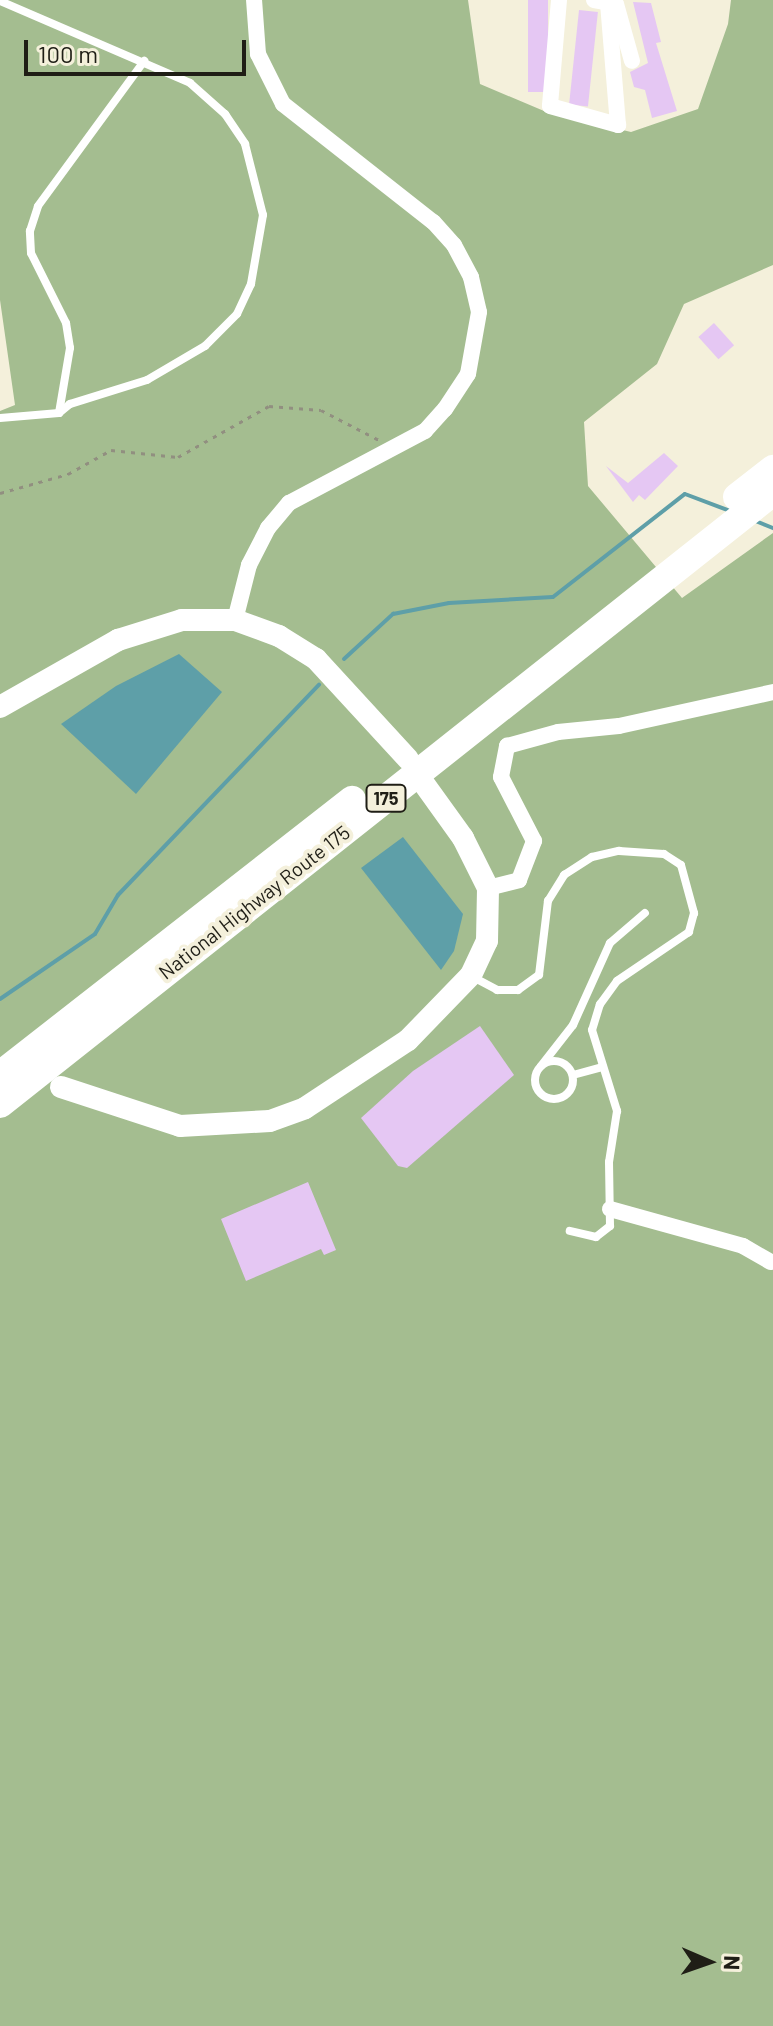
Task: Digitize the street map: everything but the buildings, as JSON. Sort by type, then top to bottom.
[{"type":"highway","name":"National Highway Route 175","points":[[0,1104],[773,469]]},
{"type":"highway","name":"National Highway Route 175","points":[[0,1075],[230,891],[412,766],[773,492]]},
{"type":"highway","points":[[730,527],[773,503]]},
{"type":"street","points":[[235,620],[249,565],[268,528],[289,503],[425,431],[468,374],[479,312],[471,277],[454,245],[433,222],[283,104],[258,54],[254,0]]},
{"type":"street","points":[[559,0],[550,106],[618,125],[601,1],[616,4],[632,61]]},
{"type":"street","points":[[0,707],[118,640],[182,620],[235,620],[279,636],[316,659],[412,766],[463,838],[488,888],[487,941],[471,975],[408,1040],[305,1108],[270,1121],[180,1126],[61,1087]]},
{"type":"street","points":[[488,888],[519,880],[534,841],[501,777],[507,746],[558,732],[619,726],[773,692]]},
{"type":"street","points":[[610,1209],[743,1246],[771,1262]]},
{"type":"lane","points":[[0,1],[190,83],[225,114],[245,144],[260,192],[260,252],[237,314],[205,346],[147,380],[70,404],[59,413],[0,418]]},
{"type":"lane","points":[[59,413],[70,348],[66,323],[31,253],[30,231],[38,206],[144,61]]},
{"type":"lane","points":[[471,975],[497,990],[518,990],[539,975],[548,901],[564,875],[592,857],[619,851],[664,854],[681,865],[694,913],[689,932],[617,981],[600,1004],[592,1030],[617,1111],[610,1226],[596,1237],[570,1231]]},
{"type":"lane","points":[[573,1075],[569,1093],[548,1098],[536,1085],[541,1066],[573,1025],[610,943],[645,913]]},
{"type":"lane","points":[[541,1066],[560,1062],[573,1075]]},
{"type":"lane","points":[[573,1075],[602,1067]]},
{"type":"path","points":[[0,493],[68,474],[111,450],[178,457],[269,406],[321,410],[391,450]]},
{"type":"green space","points":[[0,0],[468,0],[480,84],[544,111],[631,132],[698,109],[728,24],[731,0],[773,0],[773,265],[684,304],[657,364],[584,422],[588,486],[682,598],[773,533],[773,2026],[0,2026],[0,411],[15,405],[0,300]]},
{"type":"water","points":[[179,654],[222,692],[136,794],[61,724],[116,686]]},
{"type":"water","points":[[403,837],[463,914],[454,951],[441,970],[361,868]]},
{"type":"waterway","points":[[344,659],[393,614],[449,603],[553,597],[685,494],[730,511]]},
{"type":"waterway","points":[[753,520],[773,528]]},
{"type":"waterway","points":[[0,999],[95,934],[118,895],[319,685]]}]
